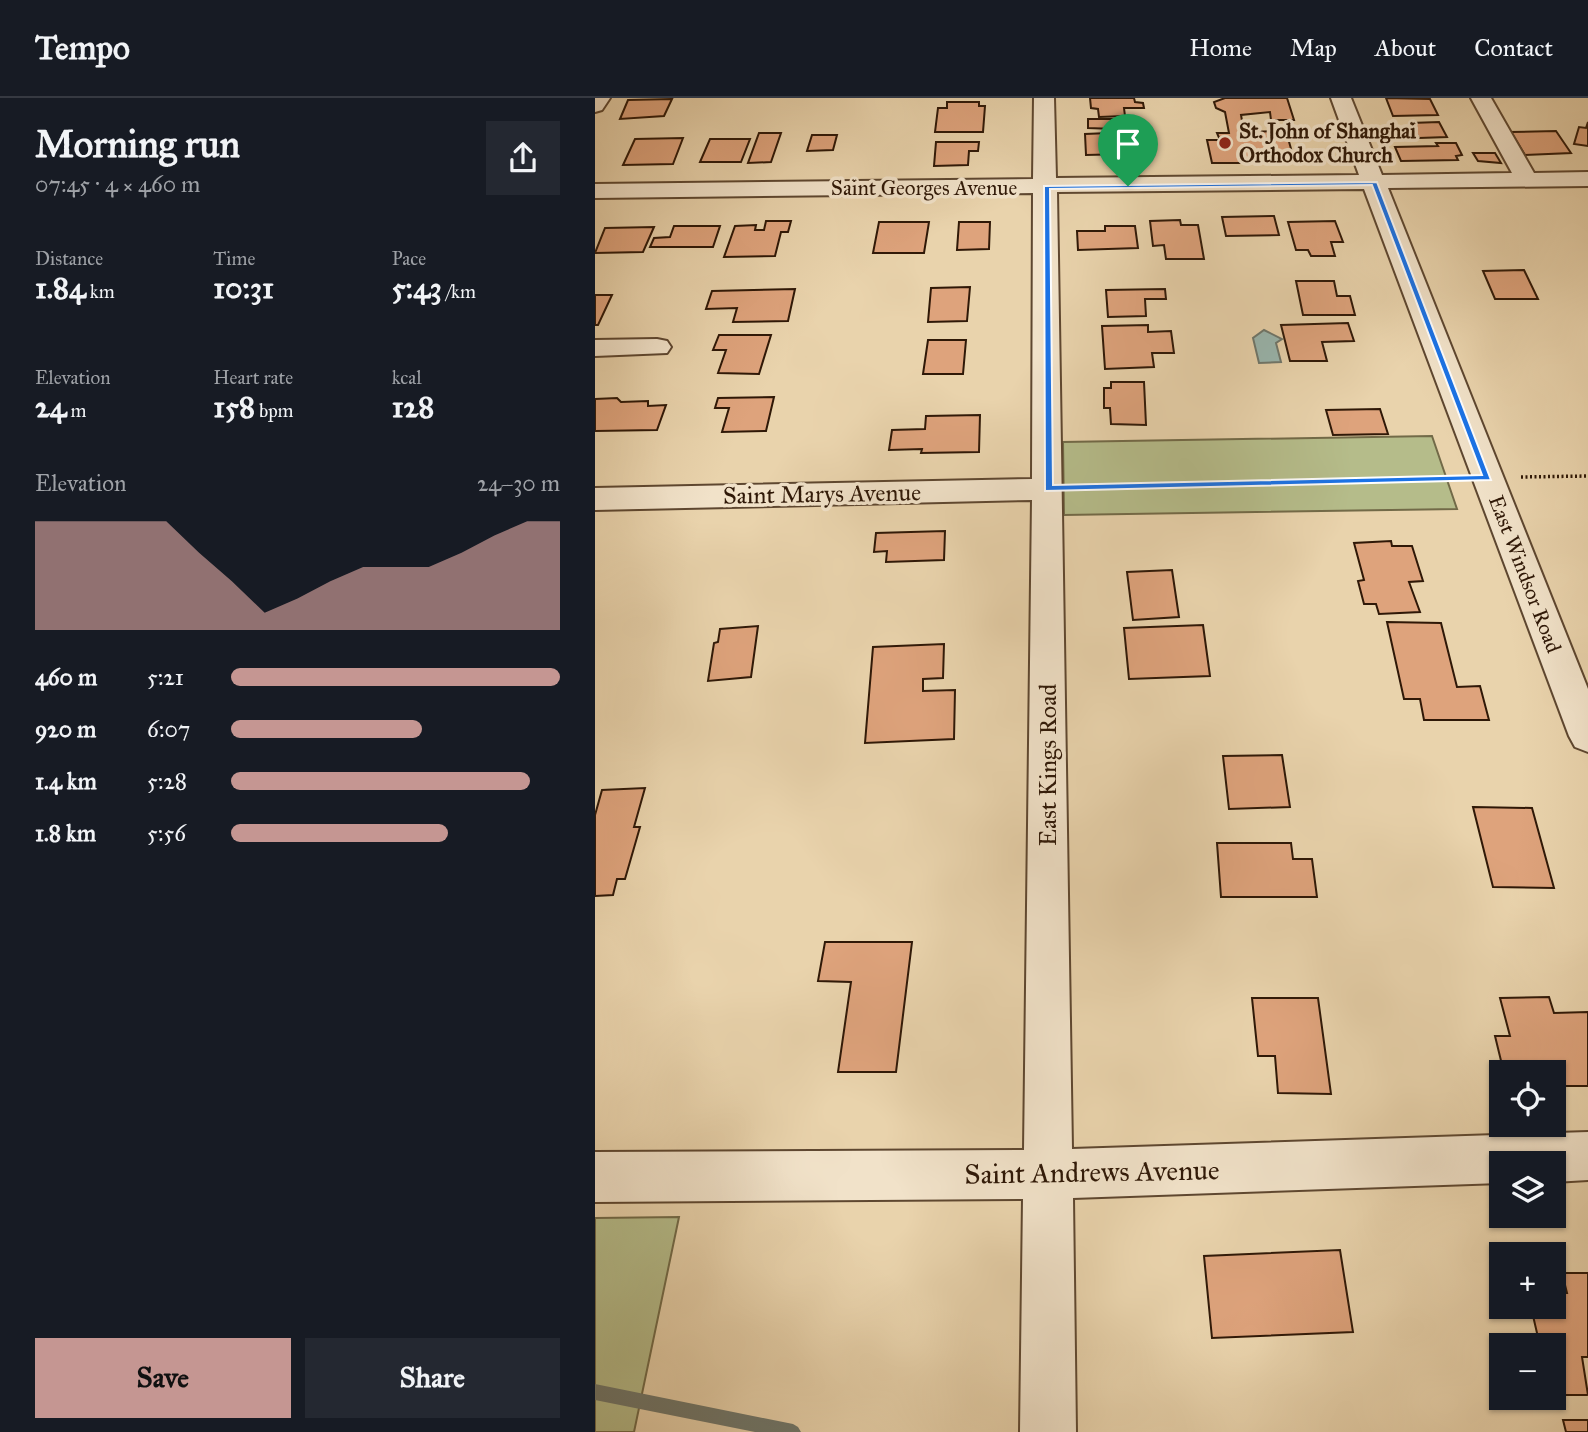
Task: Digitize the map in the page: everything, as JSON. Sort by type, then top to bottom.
[{"type":"street","points":[[595,106],[600,98]]},
{"type":"street","name":"East Kings Road","points":[[1044,98],[1048,489],[1048,1432]]},
{"type":"street","name":"East Windsor Road","points":[[1341,98],[1588,736]]},
{"type":"street","points":[[1481,98],[1527,180]]},
{"type":"street","name":"Saint Georges Avenue","points":[[595,191],[1588,179]]},
{"type":"street","points":[[595,348],[656,347]]},
{"type":"street","name":"Saint Marys Avenue","points":[[595,500],[1048,489]]},
{"type":"street","name":"Saint Andrews Avenue","points":[[595,1177],[1047,1174],[1588,1156]]},
{"type":"path","points":[[1048,489],[1588,476]]},
{"type":"green space","points":[[1432,436],[1457,509],[1064,515],[1063,442]]},
{"type":"green space","points":[[679,1217],[634,1432],[595,1432],[595,1218]]},
{"type":"water","points":[[1264,330],[1282,339],[1276,343],[1281,362],[1259,363],[1253,338]]},
{"type":"building","points":[[1090,98],[1134,98],[1135,102],[1143,103],[1144,108],[1124,108],[1125,116],[1099,117],[1098,109],[1091,108]]},
{"type":"building","points":[[1225,98],[1287,98],[1294,120],[1271,120],[1270,112],[1241,115],[1244,132],[1286,131],[1295,163],[1212,163],[1207,140],[1220,140],[1217,133],[1229,133],[1225,112],[1216,108],[1214,102]]},
{"type":"building","points":[[1386,98],[1430,99],[1438,115],[1393,116]]},
{"type":"building","points":[[672,99],[664,116],[620,119],[628,100]]},
{"type":"building","points":[[947,102],[979,102],[979,106],[985,106],[983,132],[935,132],[938,108],[947,108]]},
{"type":"building","points":[[1088,119],[1113,119],[1114,129],[1088,128]]},
{"type":"building","points":[[1439,122],[1447,137],[1419,138],[1411,123]]},
{"type":"building","points":[[1588,122],[1588,146],[1574,144],[1579,127],[1586,128]]},
{"type":"building","points":[[1556,131],[1571,153],[1525,155],[1511,132]]},
{"type":"building","points":[[759,133],[781,133],[771,162],[748,163]]},
{"type":"building","points":[[1109,133],[1109,137],[1124,137],[1126,154],[1086,155],[1085,134]]},
{"type":"building","points":[[812,135],[837,135],[833,150],[807,151]]},
{"type":"building","points":[[683,138],[673,164],[623,165],[635,139]]},
{"type":"building","points":[[710,139],[750,139],[741,162],[700,162]]},
{"type":"building","points":[[936,142],[979,142],[978,151],[969,151],[968,165],[934,166]]},
{"type":"building","points":[[1436,143],[1456,143],[1462,155],[1456,156],[1458,160],[1401,161],[1395,147],[1438,146]]},
{"type":"building","points":[[1473,153],[1495,153],[1501,163],[1478,161]]},
{"type":"building","points":[[1274,216],[1279,235],[1226,236],[1222,217]]},
{"type":"building","points":[[1180,220],[1181,225],[1198,225],[1204,259],[1166,259],[1164,245],[1153,246],[1150,221]]},
{"type":"building","points":[[766,221],[791,221],[788,232],[781,232],[775,256],[724,257],[735,226],[756,225],[755,230],[764,230]]},
{"type":"building","points":[[1335,221],[1343,242],[1331,242],[1335,256],[1311,256],[1308,250],[1296,250],[1288,222]]},
{"type":"building","points":[[879,222],[929,222],[924,253],[873,253]]},
{"type":"building","points":[[959,222],[990,222],[989,249],[957,250]]},
{"type":"building","points":[[674,226],[720,226],[713,247],[650,247],[654,238],[670,237]]},
{"type":"building","points":[[1105,226],[1135,226],[1138,248],[1078,250],[1077,231],[1105,231]]},
{"type":"building","points":[[654,227],[643,252],[595,253],[605,228]]},
{"type":"building","points":[[1524,270],[1538,299],[1495,299],[1483,271]]},
{"type":"building","points":[[1296,281],[1334,281],[1337,296],[1350,296],[1355,315],[1303,315]]},
{"type":"building","points":[[970,287],[967,321],[928,322],[931,288]]},
{"type":"building","points":[[795,289],[788,321],[733,322],[737,308],[706,309],[712,291]]},
{"type":"building","points":[[1165,289],[1166,299],[1145,299],[1146,316],[1108,317],[1106,290]]},
{"type":"building","points":[[595,295],[612,295],[598,325],[595,325]]},
{"type":"building","points":[[1348,323],[1354,341],[1322,342],[1327,361],[1290,361],[1281,325]]},
{"type":"building","points":[[1148,325],[1148,332],[1171,331],[1174,353],[1152,353],[1154,367],[1105,369],[1102,326]]},
{"type":"building","points":[[719,335],[771,335],[759,374],[718,373],[726,350],[713,350]]},
{"type":"building","points":[[928,340],[966,340],[963,374],[923,374]]},
{"type":"building","points":[[1111,382],[1144,382],[1146,425],[1111,424],[1110,408],[1104,408],[1104,388],[1111,388]]},
{"type":"building","points":[[774,397],[766,431],[722,432],[729,408],[715,408],[718,398]]},
{"type":"building","points":[[617,398],[621,402],[648,401],[648,406],[666,405],[657,430],[595,431],[595,399]]},
{"type":"building","points":[[1380,409],[1388,434],[1333,435],[1326,410]]},
{"type":"building","points":[[980,415],[979,452],[921,453],[922,449],[889,450],[892,430],[925,429],[926,416]]},
{"type":"building","points":[[945,531],[944,560],[886,562],[887,551],[874,552],[876,533]]},
{"type":"building","points":[[1391,541],[1392,546],[1412,546],[1423,581],[1409,582],[1420,612],[1379,614],[1376,604],[1364,604],[1358,581],[1364,580],[1354,543]]},
{"type":"building","points":[[1172,570],[1179,617],[1133,620],[1127,572]]},
{"type":"building","points":[[1387,622],[1441,623],[1457,687],[1480,686],[1489,720],[1424,720],[1420,699],[1404,699]]},
{"type":"building","points":[[1203,625],[1210,676],[1129,679],[1124,628]]},
{"type":"building","points":[[758,626],[751,677],[708,681],[714,643],[718,642],[720,629]]},
{"type":"building","points":[[944,644],[943,678],[923,679],[923,691],[955,690],[954,739],[865,743],[873,647]]},
{"type":"building","points":[[1282,755],[1290,807],[1229,809],[1223,756]]},
{"type":"building","points":[[645,788],[634,827],[640,827],[625,879],[617,879],[613,895],[595,896],[595,815],[602,790]]},
{"type":"building","points":[[1473,807],[1532,808],[1554,888],[1493,887]]},
{"type":"building","points":[[1217,843],[1291,843],[1293,859],[1312,859],[1317,897],[1221,897]]},
{"type":"building","points":[[825,942],[912,942],[896,1072],[838,1072],[851,982],[818,981]]},
{"type":"building","points":[[1549,997],[1554,1013],[1588,1012],[1588,1086],[1566,1086],[1566,1060],[1501,1060],[1495,1036],[1510,1036],[1500,998]]},
{"type":"building","points":[[1252,998],[1318,998],[1331,1094],[1278,1093],[1275,1056],[1258,1056]]},
{"type":"building","points":[[1340,1250],[1353,1332],[1212,1338],[1204,1256]]},
{"type":"building","points":[[1566,1273],[1588,1273],[1588,1357],[1582,1357],[1588,1395],[1566,1395],[1566,1333],[1537,1333],[1534,1319],[1566,1319]]},
{"type":"building","points":[[1563,1420],[1588,1420],[1588,1432],[1566,1432]]},
{"type":"waterway","points":[[595,1392],[793,1432]]},
{"type":"place","name":"St. John of Shanghai Orthodox Church","points":[[1225,143]]},
{"type":"route","points":[[1375,183],[1487,478],[1048,489],[1046,187],[1128,186],[1375,183]]}]
